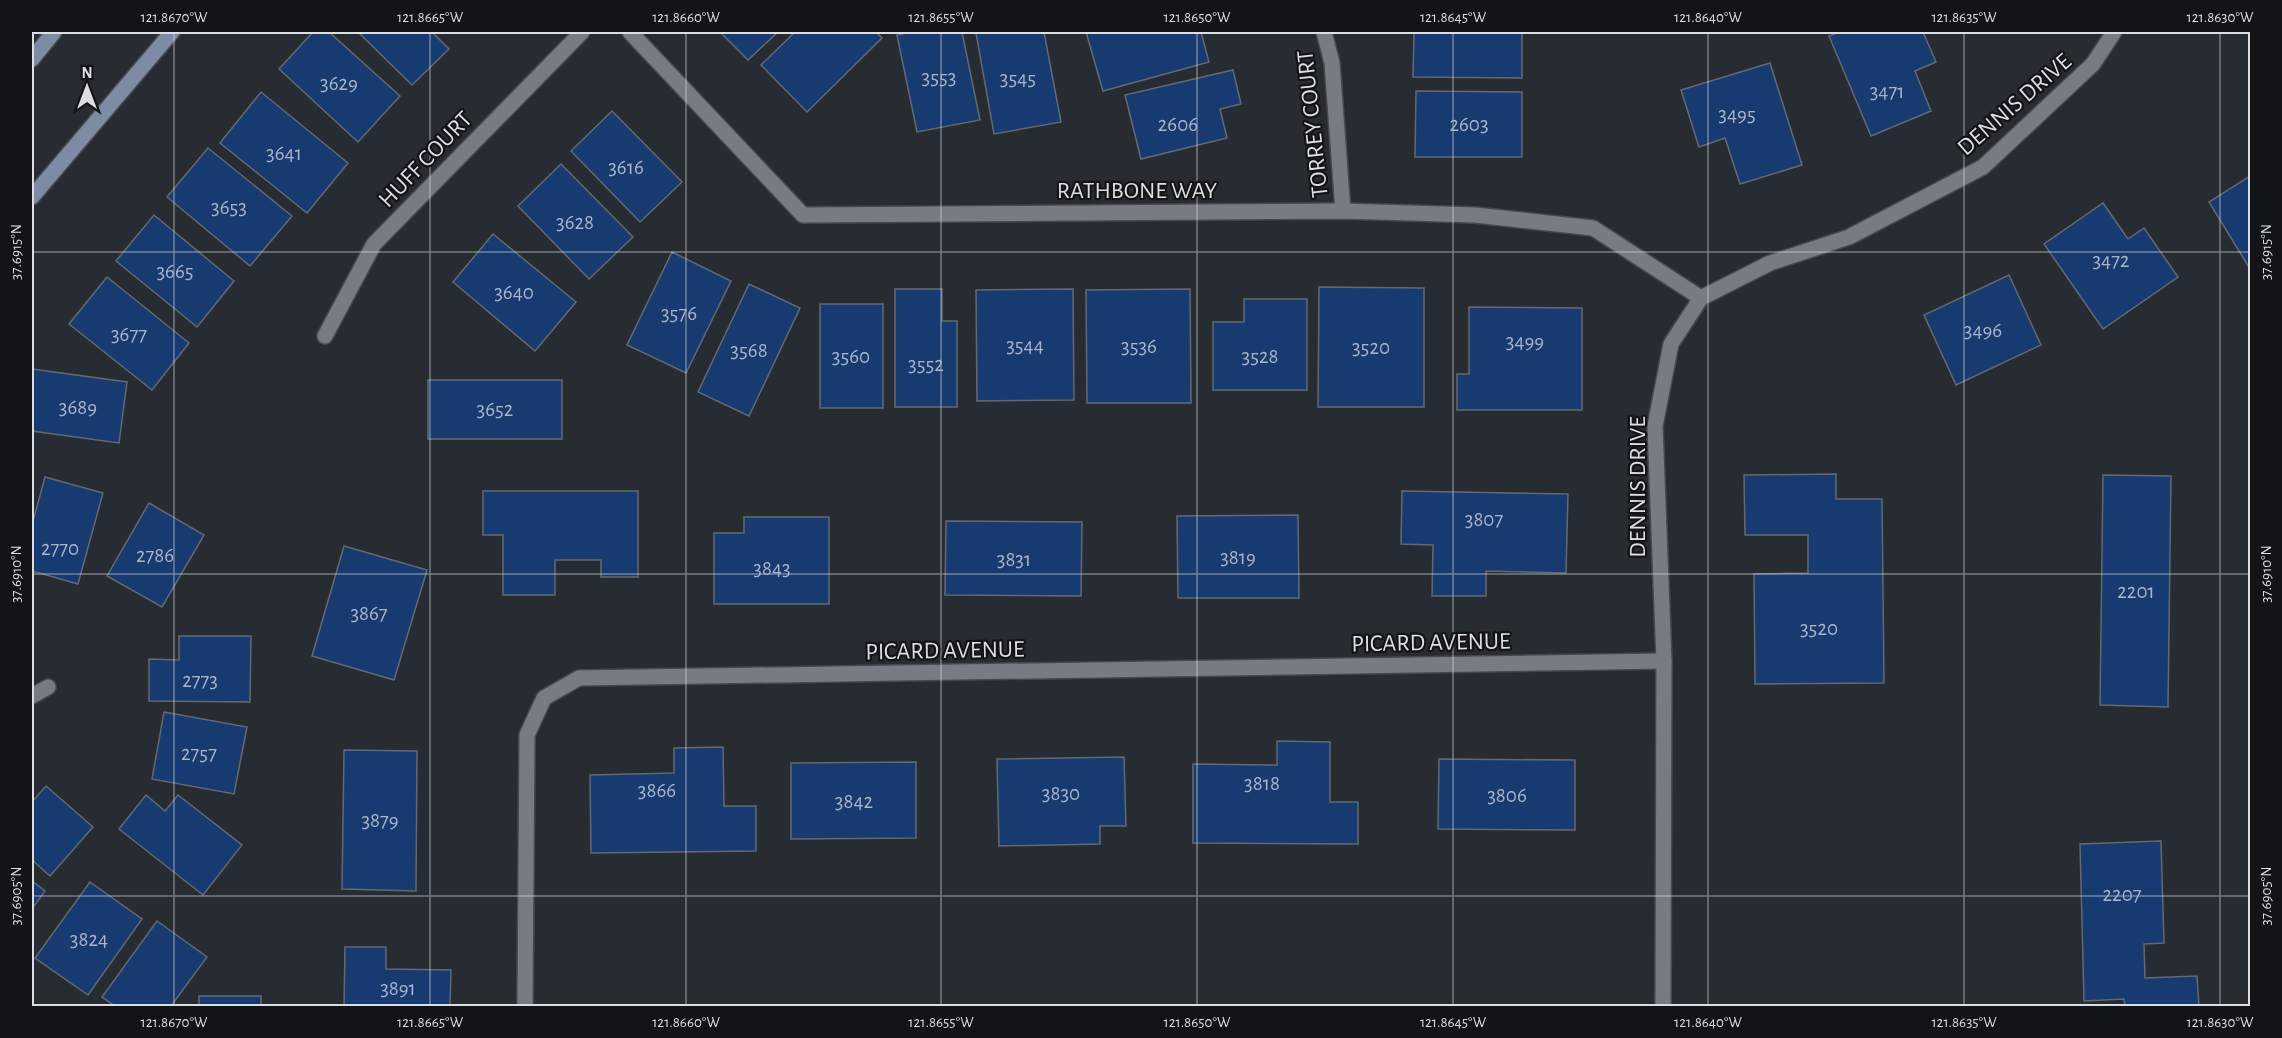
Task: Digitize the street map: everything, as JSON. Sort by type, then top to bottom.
[{"type":"main road","points":[[32,59],[37,41],[54,32]]},
{"type":"main road","points":[[32,197],[172,32]]},
{"type":"street","name":"HUFF COURT","points":[[325,336],[374,244],[582,32]]},
{"type":"street","name":"RATHBONE WAY","points":[[630,32],[803,215],[1343,211],[1475,215],[1593,228],[1701,298]]},
{"type":"street","name":"TORREY COURT","points":[[1324,32],[1332,63],[1343,211]]},
{"type":"street","name":"DENNIS DRIVE","points":[[1663,1006],[1664,661],[1655,426],[1671,344],[1701,298],[1770,263],[1849,237],[1983,167],[2093,64],[2114,32]]},
{"type":"street","name":"PICARD AVENUE","points":[[525,1006],[527,735],[544,698],[579,678],[1664,661]]},
{"type":"street","points":[[32,696],[48,687]]},
{"type":"building","points":[[313,32],[329,32],[400,96],[358,142],[279,69]]},
{"type":"building","points":[[358,32],[432,32],[449,49],[412,85]]},
{"type":"building","points":[[720,32],[778,32],[748,60]]},
{"type":"building","points":[[795,32],[876,32],[882,38],[807,112],[761,65]]},
{"type":"building","points":[[912,32],[962,32],[980,120],[917,132],[897,35]]},
{"type":"building","points":[[1044,32],[1061,122],[994,134],[976,33]]},
{"type":"building","points":[[1086,32],[1201,32],[1209,62],[1103,91]]},
{"type":"building","points":[[1414,32],[1522,32],[1522,78],[1413,77]]},
{"type":"building","points":[[1840,32],[1923,32],[1936,62],[1915,71],[1931,111],[1871,136],[1829,36]]},
{"type":"building","points":[[1770,63],[1802,165],[1740,184],[1725,138],[1699,147],[1681,90]]},
{"type":"building","points":[[1233,70],[1241,104],[1220,109],[1227,138],[1141,159],[1125,95]]},
{"type":"building","points":[[1416,91],[1522,92],[1522,157],[1415,157]]},
{"type":"building","points":[[261,92],[348,163],[307,213],[220,143]]},
{"type":"building","points":[[612,111],[682,182],[640,222],[571,151]]},
{"type":"building","points":[[208,148],[292,216],[250,266],[167,197]]},
{"type":"building","points":[[561,164],[633,237],[589,279],[518,206]]},
{"type":"building","points":[[2250,176],[2250,269],[2209,202]]},
{"type":"building","points":[[2103,203],[2128,239],[2144,228],[2178,277],[2103,329],[2044,244]]},
{"type":"building","points":[[154,215],[234,281],[197,327],[116,261]]},
{"type":"building","points":[[493,234],[576,302],[535,351],[453,282]]},
{"type":"building","points":[[672,252],[731,281],[686,373],[627,345]]},
{"type":"building","points":[[2009,275],[2041,345],[1956,385],[1924,315]]},
{"type":"building","points":[[107,277],[189,343],[152,390],[69,324]]},
{"type":"building","points":[[749,284],[800,308],[749,416],[698,392]]},
{"type":"building","points":[[1319,287],[1424,288],[1424,407],[1318,407]]},
{"type":"building","points":[[895,289],[942,289],[942,321],[957,321],[957,407],[895,407]]},
{"type":"building","points":[[1073,289],[1074,400],[977,401],[976,290]]},
{"type":"building","points":[[1190,289],[1191,403],[1087,403],[1086,290]]},
{"type":"building","points":[[1244,299],[1307,299],[1307,390],[1213,390],[1213,322],[1244,322]]},
{"type":"building","points":[[820,304],[883,304],[883,408],[820,408]]},
{"type":"building","points":[[1469,307],[1582,308],[1582,410],[1457,410],[1457,374],[1469,374]]},
{"type":"building","points":[[32,369],[127,382],[119,443],[32,431]]},
{"type":"building","points":[[428,380],[562,380],[562,439],[428,439]]},
{"type":"building","points":[[1836,474],[1836,499],[1882,499],[1884,683],[1755,684],[1754,574],[1808,573],[1808,535],[1745,535],[1744,475]]},
{"type":"building","points":[[2103,475],[2171,476],[2168,707],[2100,705]]},
{"type":"building","points":[[45,477],[103,493],[78,584],[32,571],[32,525]]},
{"type":"building","points":[[483,491],[638,491],[638,577],[601,577],[601,560],[555,560],[555,595],[503,595],[503,535],[483,535]]},
{"type":"building","points":[[1402,491],[1568,494],[1566,573],[1486,571],[1486,596],[1432,596],[1433,545],[1401,544]]},
{"type":"building","points":[[149,503],[204,535],[162,607],[107,576]]},
{"type":"building","points":[[1298,515],[1299,598],[1178,598],[1177,516]]},
{"type":"building","points":[[744,517],[829,517],[829,604],[714,604],[714,533],[744,533]]},
{"type":"building","points":[[946,521],[1082,522],[1081,596],[945,595]]},
{"type":"building","points":[[344,546],[427,570],[394,680],[312,656]]},
{"type":"building","points":[[179,636],[251,636],[250,702],[149,701],[149,659],[179,660]]},
{"type":"building","points":[[164,712],[247,727],[234,794],[152,779]]},
{"type":"building","points":[[1277,741],[1330,742],[1330,802],[1358,802],[1358,844],[1193,843],[1193,764],[1277,765]]},
{"type":"building","points":[[723,747],[724,806],[756,806],[756,851],[591,853],[590,775],[674,773],[674,748]]},
{"type":"building","points":[[344,750],[417,751],[416,891],[342,889]]},
{"type":"building","points":[[1124,757],[1126,826],[1100,826],[1100,844],[999,846],[997,759]]},
{"type":"building","points":[[1439,759],[1575,760],[1575,830],[1438,829]]},
{"type":"building","points":[[916,762],[916,838],[791,839],[791,763]]},
{"type":"building","points":[[46,786],[93,827],[50,876],[32,860],[32,802]]},
{"type":"building","points":[[146,795],[165,811],[178,795],[242,845],[203,895],[119,829]]},
{"type":"building","points":[[2161,841],[2164,943],[2144,944],[2145,978],[2197,976],[2199,1006],[2125,1006],[2124,999],[2084,1001],[2080,844]]},
{"type":"building","points":[[32,881],[45,891],[32,909]]},
{"type":"building","points":[[90,882],[142,919],[88,995],[35,958]]},
{"type":"building","points":[[157,921],[207,957],[171,1006],[115,1006],[102,997]]},
{"type":"building","points":[[345,947],[386,947],[386,969],[451,970],[450,1006],[344,1006]]},
{"type":"building","points":[[199,996],[261,996],[261,1006],[199,1006]]}]
